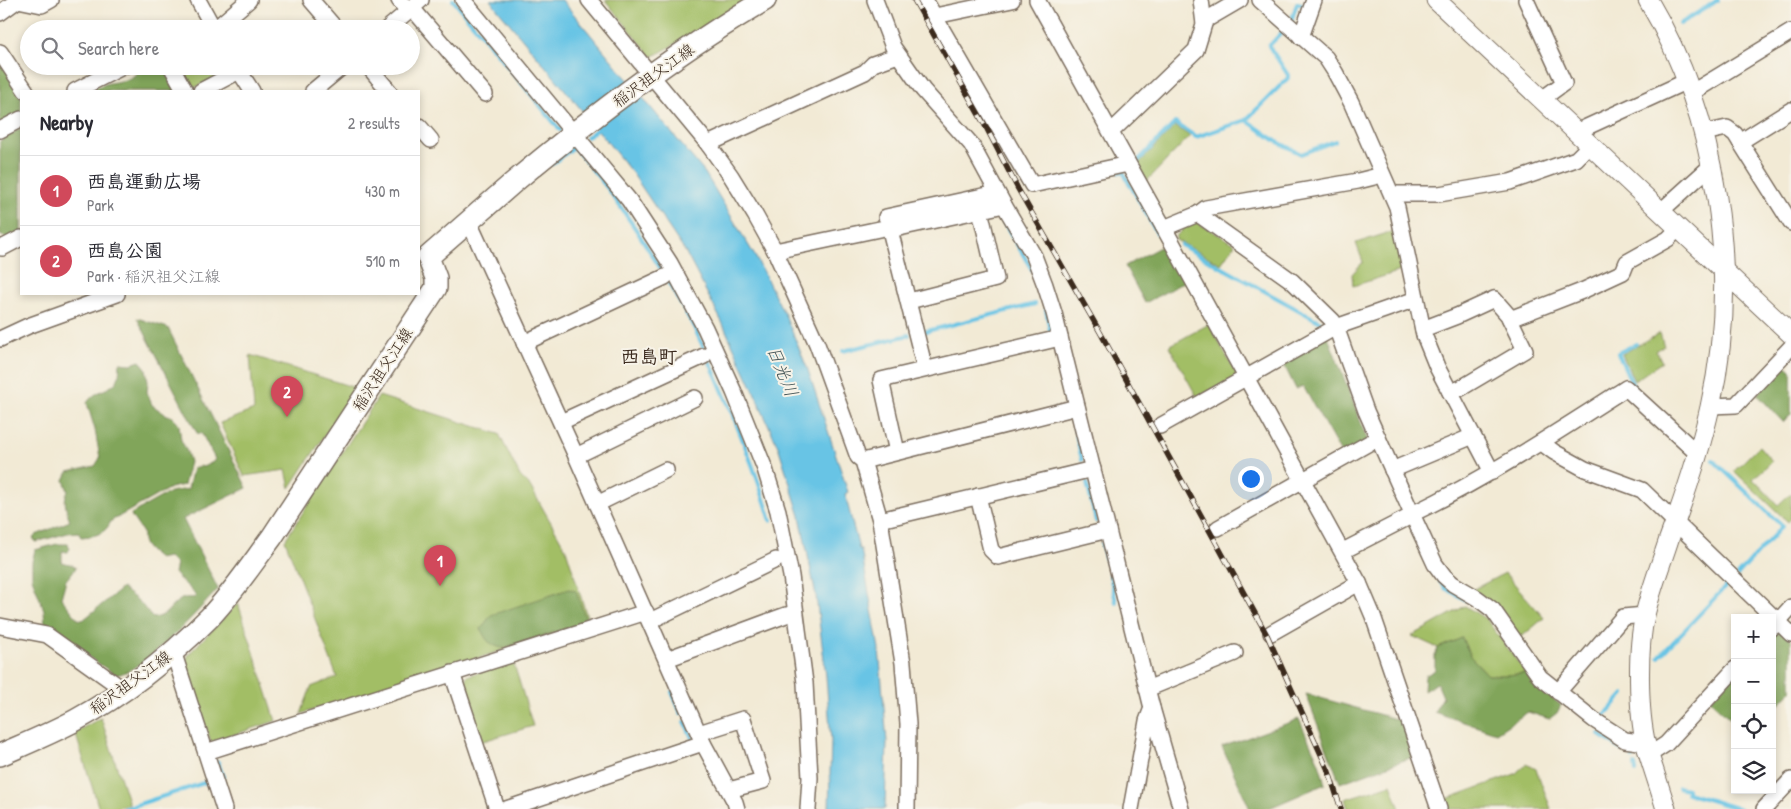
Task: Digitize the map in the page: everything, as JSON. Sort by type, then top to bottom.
[{"type":"main road","name":"稲沢祖父江線","points":[[0,755],[76,720],[124,690],[173,651],[210,616],[266,544],[436,288],[436,278],[423,260],[514,182],[650,74],[720,27],[766,0]]},
{"type":"street","points":[[0,13],[18,0],[42,5],[52,0]]},
{"type":"street","points":[[198,0],[209,20]]},
{"type":"street","points":[[225,20],[249,0]]},
{"type":"street","points":[[311,0],[328,20]]},
{"type":"street","points":[[463,0],[576,133],[629,200],[670,263],[705,328],[734,392],[765,469],[778,511],[791,576],[805,683],[810,778],[808,809]]},
{"type":"street","points":[[588,0],[708,144],[736,184],[775,251],[817,344],[858,458],[863,461],[880,520],[903,664],[908,724],[907,809]]},
{"type":"street","points":[[875,0],[892,48],[923,90],[971,144],[1000,199],[1034,256],[1045,285],[1060,338],[1152,708],[1181,809]]},
{"type":"street","points":[[926,0],[1032,184],[1128,164]]},
{"type":"street","points":[[950,13],[972,0]]},
{"type":"street","points":[[1037,0],[1359,583],[1373,616],[1439,809]]},
{"type":"street","points":[[1111,132],[1196,50],[1204,21],[1202,0]]},
{"type":"street","points":[[1204,21],[1240,0]]},
{"type":"street","points":[[1260,0],[1326,58],[1335,72],[1369,141],[1382,175],[1392,194],[1402,227],[1423,329],[1437,367],[1492,472]]},
{"type":"street","points":[[1301,37],[1314,0]]},
{"type":"street","points":[[1436,0],[1791,334]]},
{"type":"street","points":[[1526,0],[1564,82],[1542,99]]},
{"type":"street","points":[[1648,0],[1677,56],[1704,133],[1712,165],[1719,208],[1722,270],[1722,324],[1710,406],[1698,454],[1644,615],[1640,649],[1640,672],[1648,749],[1666,809]]},
{"type":"street","points":[[935,16],[1006,1]]},
{"type":"street","points":[[395,20],[411,2],[485,94]]},
{"type":"street","points":[[1576,132],[1689,87],[1791,32]]},
{"type":"street","points":[[0,52],[25,90]]},
{"type":"street","points":[[708,144],[865,72],[873,64],[898,55]]},
{"type":"street","points":[[77,90],[106,75]]},
{"type":"street","points":[[177,75],[184,90]]},
{"type":"street","points":[[202,90],[228,75]]},
{"type":"street","points":[[242,75],[251,90]]},
{"type":"street","points":[[314,90],[332,75]]},
{"type":"street","points":[[376,75],[388,90]]},
{"type":"street","points":[[1740,142],[1791,110]]},
{"type":"street","points":[[0,130],[20,120]]},
{"type":"street","points":[[420,127],[431,140]]},
{"type":"street","points":[[1704,133],[1727,128],[1735,134],[1791,223]]},
{"type":"street","points":[[1392,194],[1440,194],[1510,182],[1576,159],[1590,145]]},
{"type":"street","points":[[1660,212],[1712,165]]},
{"type":"street","points":[[1164,228],[1198,214],[1206,208],[1382,175]]},
{"type":"street","points":[[888,223],[980,210],[1000,199]]},
{"type":"street","points":[[775,251],[884,228],[888,223],[1000,199]]},
{"type":"street","points":[[909,301],[996,279],[980,210]]},
{"type":"street","points":[[1198,214],[1292,281],[1333,321],[1366,411],[1435,564],[1453,584],[1493,610],[1540,677],[1594,720],[1625,740],[1648,749],[1666,744],[1731,673]]},
{"type":"street","points":[[469,222],[598,504],[701,738],[737,809]]},
{"type":"street","points":[[888,223],[925,369]]},
{"type":"street","points":[[1510,319],[1582,291],[1622,272],[1628,262],[1668,239],[1678,229]]},
{"type":"street","points":[[0,247],[2,248],[20,239]]},
{"type":"street","points":[[524,343],[665,277]]},
{"type":"street","points":[[0,340],[28,326],[114,295]]},
{"type":"street","points":[[1160,426],[1336,327],[1416,299]]},
{"type":"street","points":[[1423,329],[1494,299],[1510,319],[1525,350],[1461,388],[1450,392]]},
{"type":"street","points":[[897,452],[881,380],[1060,338]]},
{"type":"street","points":[[1710,406],[1736,405],[1791,347]]},
{"type":"street","points":[[561,422],[704,356]]},
{"type":"street","points":[[1342,551],[1459,491],[1542,443],[1626,388],[1698,454]]},
{"type":"street","points":[[576,456],[695,398]]},
{"type":"street","points":[[863,461],[1077,408]]},
{"type":"street","points":[[1392,470],[1473,436]]},
{"type":"street","points":[[1218,528],[1378,438]]},
{"type":"street","points":[[1542,443],[1585,469],[1642,490],[1765,614]]},
{"type":"street","points":[[880,520],[1093,469]]},
{"type":"street","points":[[598,504],[666,470]]},
{"type":"street","points":[[978,496],[991,550],[998,557],[1108,530]]},
{"type":"street","points":[[206,752],[452,673],[648,617],[776,560]]},
{"type":"street","points":[[1272,633],[1359,583]]},
{"type":"street","points":[[1776,623],[1791,607]]},
{"type":"street","points":[[667,659],[786,614]]},
{"type":"street","points":[[1558,692],[1623,617],[1644,615]]},
{"type":"street","points":[[1776,625],[1791,634]]},
{"type":"street","points":[[0,626],[48,635],[124,690]]},
{"type":"street","points":[[173,651],[224,809]]},
{"type":"street","points":[[1148,689],[1235,652]]},
{"type":"street","points":[[452,673],[497,809]]},
{"type":"street","points":[[1131,809],[1147,721],[1152,708]]},
{"type":"street","points":[[506,809],[701,738],[743,719],[763,781],[729,790]]},
{"type":"street","points":[[1764,809],[1791,780]]},
{"type":"green space","points":[[605,0],[754,0],[652,57]]},
{"type":"green space","points":[[0,61],[20,91],[20,114],[0,124]]},
{"type":"green space","points":[[134,75],[170,75],[177,90],[92,90]]},
{"type":"green space","points":[[183,75],[220,75],[196,87],[189,85]]},
{"type":"green space","points":[[1175,126],[1190,136],[1144,184],[1134,168]]},
{"type":"green space","points":[[20,129],[20,235],[11,240],[0,235],[0,141]]},
{"type":"green space","points":[[1193,220],[1235,244],[1221,264],[1176,240],[1176,236]]},
{"type":"green space","points":[[1397,230],[1407,269],[1353,286],[1352,274],[1363,262],[1356,243]]},
{"type":"green space","points":[[1160,247],[1168,249],[1186,281],[1145,303],[1125,266]]},
{"type":"green space","points":[[137,318],[168,328],[247,488],[183,519],[218,589],[155,652],[128,671],[116,675],[45,628],[44,610],[32,578],[32,562],[35,550],[57,544],[68,544],[70,549],[67,552],[62,551],[62,562],[73,565],[76,568],[66,580],[61,598],[78,619],[83,620],[122,588],[138,601],[153,618],[162,615],[182,599],[196,597],[174,573],[176,564],[168,557],[159,559],[146,548],[143,541],[143,533],[131,514],[170,492],[188,489],[193,468],[203,467],[215,459],[202,434],[197,433]]},
{"type":"green space","points":[[1209,324],[1238,377],[1197,397],[1169,346]]},
{"type":"green space","points":[[1660,333],[1664,346],[1656,350],[1662,362],[1634,381],[1622,354]]},
{"type":"green space","points":[[1327,334],[1368,441],[1342,455],[1303,386],[1296,389],[1281,359]]},
{"type":"green space","points":[[250,355],[356,388],[290,488],[286,470],[244,476],[220,423],[254,410]]},
{"type":"green space","points":[[140,361],[146,368],[147,392],[152,405],[173,417],[179,425],[181,440],[190,462],[184,485],[170,488],[111,521],[109,526],[99,534],[81,537],[78,532],[68,533],[36,542],[33,538],[36,535],[70,521],[65,502],[68,491],[64,480],[68,472],[95,466],[100,458],[95,430],[87,403],[94,395],[115,383],[119,377],[120,363],[131,364]]},
{"type":"green space","points":[[1785,365],[1791,370],[1791,414],[1783,422],[1757,394]]},
{"type":"green space","points":[[379,396],[499,434],[520,476],[530,486],[566,549],[589,623],[301,714],[311,687],[337,677],[285,540]]},
{"type":"green space","points":[[1759,446],[1772,461],[1753,479],[1778,505],[1791,493],[1791,519],[1788,522],[1734,471]]},
{"type":"green space","points":[[1505,573],[1544,618],[1519,639],[1472,590]]},
{"type":"green space","points":[[569,589],[576,591],[586,620],[584,623],[502,648],[491,644],[485,637],[481,629],[491,615]]},
{"type":"green space","points":[[238,603],[276,721],[211,742],[185,664],[188,655]]},
{"type":"green space","points":[[1465,606],[1486,619],[1526,673],[1488,675],[1470,656],[1462,638],[1438,648],[1412,636]]},
{"type":"green space","points":[[1776,630],[1791,639],[1791,691],[1776,707]]},
{"type":"green space","points":[[1462,638],[1470,656],[1488,675],[1526,673],[1534,684],[1561,705],[1557,713],[1549,719],[1528,712],[1496,733],[1434,712],[1443,697],[1437,683],[1424,691],[1425,676],[1435,670],[1435,656],[1438,648]]},
{"type":"green space","points":[[513,661],[533,726],[480,742],[462,687],[467,676]]},
{"type":"green space","points":[[1731,676],[1731,719],[1710,700]]},
{"type":"green space","points":[[1306,694],[1403,721],[1416,756],[1340,783]]},
{"type":"green space","points":[[101,718],[129,804],[113,809],[99,809],[75,732]]},
{"type":"green space","points":[[1299,719],[1319,763],[1325,784],[1267,809],[1250,809],[1222,747]]},
{"type":"green space","points":[[1526,764],[1536,769],[1551,809],[1444,809],[1441,801],[1515,774]]},
{"type":"green space","points":[[1391,784],[1400,809],[1348,809],[1345,799]]},
{"type":"water","name":"日光川","points":[[490,0],[562,0],[705,173],[755,256],[786,317],[808,370],[848,492],[845,494],[859,549],[861,549],[879,649],[887,742],[885,809],[829,809],[831,741],[826,676],[816,596],[800,516],[779,449],[722,322],[686,253],[633,174]]},
{"type":"waterway","points":[[453,0],[560,130]]},
{"type":"waterway","points":[[1680,24],[1718,0]]},
{"type":"waterway","points":[[1291,22],[1297,3],[1308,6]]},
{"type":"waterway","points":[[1246,120],[1288,78],[1288,75],[1269,46],[1285,29]]},
{"type":"waterway","points":[[1135,164],[1175,123],[1196,137],[1246,120],[1276,141],[1301,154],[1335,141]]},
{"type":"waterway","points":[[587,137],[601,126]]},
{"type":"waterway","points":[[552,164],[574,147],[609,190],[664,274]]},
{"type":"waterway","points":[[1120,173],[1123,172],[1157,233]]},
{"type":"waterway","points":[[1032,193],[1065,185]]},
{"type":"waterway","points":[[1000,215],[1032,270]]},
{"type":"waterway","points":[[1181,245],[1324,324]]},
{"type":"waterway","points":[[667,280],[694,327],[705,351]]},
{"type":"waterway","points":[[923,332],[1035,304]]},
{"type":"waterway","points":[[1046,310],[1050,330]]},
{"type":"waterway","points":[[843,351],[909,335]]},
{"type":"waterway","points":[[1634,388],[1618,353],[1636,344]]},
{"type":"waterway","points":[[708,358],[742,438],[771,521]]},
{"type":"waterway","points":[[1073,420],[1082,460]]},
{"type":"waterway","points":[[1713,460],[1782,526],[1738,575]]},
{"type":"waterway","points":[[1087,483],[1096,521]]},
{"type":"waterway","points":[[1102,544],[1107,564]]},
{"type":"waterway","points":[[1110,575],[1116,602]]},
{"type":"waterway","points":[[1440,581],[1445,588],[1466,600]]},
{"type":"waterway","points":[[1659,657],[1729,583]]},
{"type":"waterway","points":[[672,692],[681,713]]},
{"type":"waterway","points":[[1603,717],[1624,694]]},
{"type":"waterway","points":[[685,722],[692,738]]},
{"type":"waterway","points":[[1599,734],[1620,749],[1633,753],[1633,758]]},
{"type":"waterway","points":[[218,762],[223,777]]},
{"type":"waterway","points":[[1635,765],[1636,772]]},
{"type":"waterway","points":[[124,809],[210,781]]},
{"type":"waterway","points":[[1678,787],[1687,789],[1687,793],[1740,809]]},
{"type":"railway","points":[[914,0],[1267,635],[1329,772],[1341,809]]},
{"type":"place","name":"西島公園","points":[[287,417]]},
{"type":"place","name":"西島運動広場","points":[[440,586]]},
{"type":"district","name":"西島町","points":[[649,356]]}]
